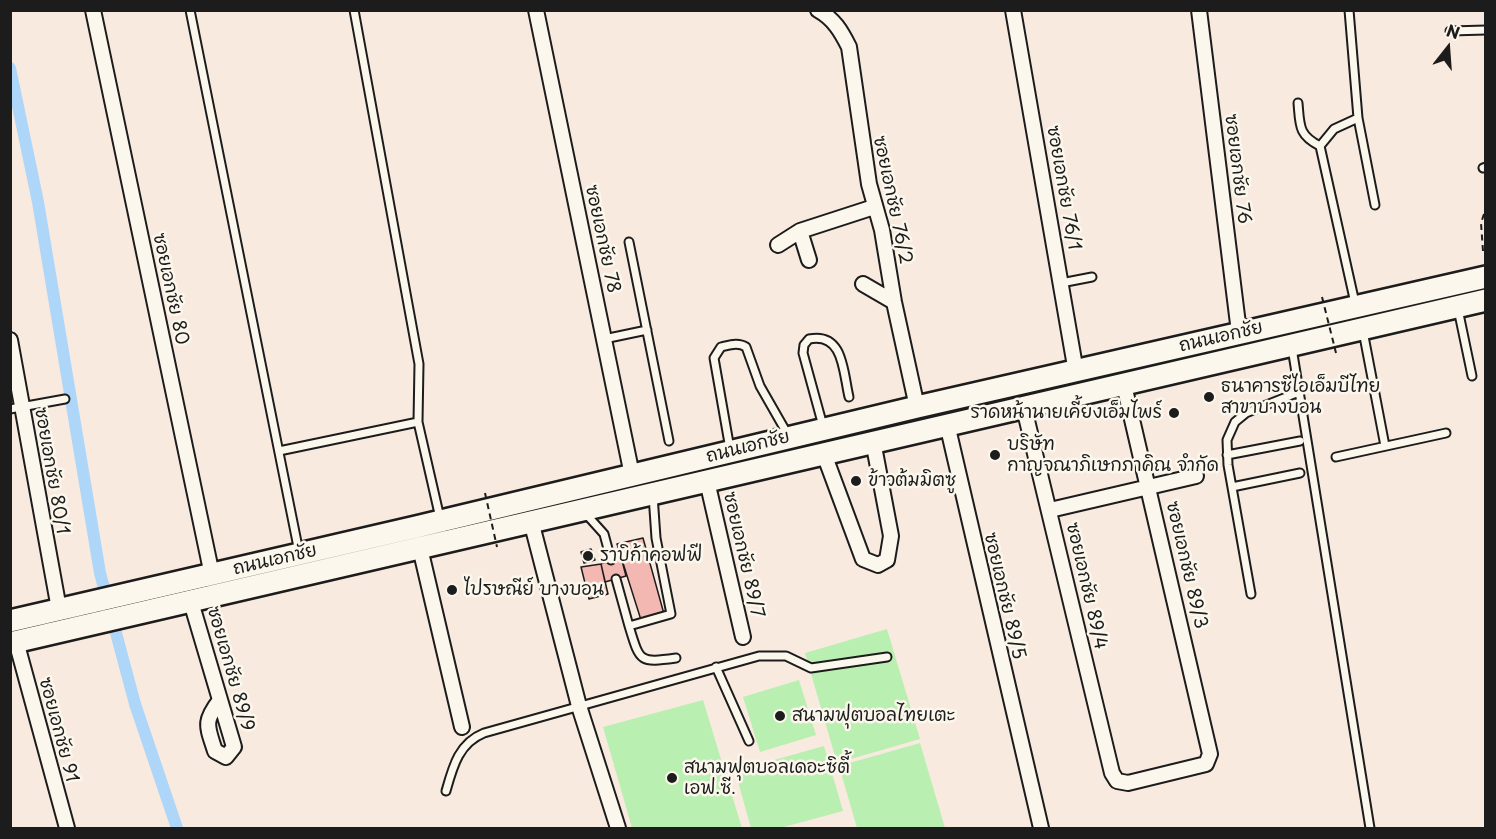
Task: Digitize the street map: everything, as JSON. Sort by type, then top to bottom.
[{"type":"main road","name":"ถนนเอกชัย","points":[[10,621],[443,521],[917,407],[1485,277]]},
{"type":"main road","name":"ถนนเอกชัย","points":[[13,642],[1485,300]]},
{"type":"main road","points":[[443,521],[442,533],[453,540]]},
{"type":"main road","points":[[412,528],[421,536],[420,548]]},
{"type":"street","name":"ซอยเอกชัย 80","points":[[93,10],[212,575]]},
{"type":"street","name":"ซอยเอกชัย 78","points":[[536,10],[632,475]]},
{"type":"street","name":"ซอยเอกชัย 76/2","points":[[818,10],[828,16],[839,29],[849,47],[860,135],[874,207],[882,230],[894,303],[917,407]]},
{"type":"street","name":"ซอยเอกชัย 76/1","points":[[1012,10],[1076,372]]},
{"type":"street","name":"ซอยเอกชัย 76","points":[[1199,10],[1239,332]]},
{"type":"street","points":[[778,245],[800,231],[874,207]]},
{"type":"street","points":[[800,231],[808,260]]},
{"type":"street","points":[[863,284],[894,303]]},
{"type":"street","name":"ซอยเอกชัย 80/1","points":[[10,340],[16,408],[59,609]]},
{"type":"street","name":"ซอยเอกชัย 89/3","points":[[1112,773],[1117,781],[1128,783],[1206,764],[1210,754],[1150,487],[1124,385]]},
{"type":"street","name":"ซอยเอกชัย 89/4","points":[[1024,408],[1112,773]]},
{"type":"street","name":"ซอยเอกชัย 89/5","points":[[947,424],[1041,828]]},
{"type":"street","points":[[824,454],[863,559],[878,565],[887,560],[891,536],[873,441]]},
{"type":"street","points":[[1050,510],[1197,477]]},
{"type":"street","name":"ซอยเอกชัย 89/7","points":[[707,481],[743,637]]},
{"type":"street","points":[[531,521],[579,706],[618,828]]},
{"type":"street","points":[[420,548],[462,727]]},
{"type":"street","name":"ซอยเอกชัย 89/9","points":[[191,602],[234,747],[226,757],[218,754],[208,728],[208,716],[220,700]]},
{"type":"street","name":"ซอยเอกชัย 91","points":[[13,642],[67,828]]},
{"type":"lane","points":[[190,10],[299,554]]},
{"type":"lane","points":[[354,10],[419,364],[418,422],[443,521]]},
{"type":"lane","points":[[1349,10],[1358,118],[1375,205]]},
{"type":"lane","points":[[1450,32],[1485,30]]},
{"type":"lane","points":[[1298,103],[1301,128],[1307,139],[1320,146],[1356,306]]},
{"type":"lane","points":[[1320,146],[1334,129],[1358,118]]},
{"type":"lane","points":[[630,242],[669,441]]},
{"type":"lane","points":[[1061,283],[1092,277]]},
{"type":"lane","points":[[1458,307],[1472,376]]},
{"type":"lane","points":[[1362,329],[1385,446]]},
{"type":"lane","points":[[604,339],[647,330]]},
{"type":"lane","points":[[824,429],[803,353],[804,345],[809,339],[829,339],[836,346],[849,397]]},
{"type":"lane","points":[[731,451],[714,358],[721,347],[742,344],[747,347],[759,386],[789,437]]},
{"type":"lane","points":[[1291,345],[1370,828]]},
{"type":"lane","points":[[1251,594],[1227,455],[1227,440],[1235,422],[1246,413],[1299,392]]},
{"type":"lane","points":[[16,408],[65,399]]},
{"type":"lane","points":[[279,451],[418,422]]},
{"type":"lane","points":[[1336,457],[1446,433]]},
{"type":"lane","points":[[1227,455],[1300,441]]},
{"type":"lane","points":[[1232,487],[1300,473]]},
{"type":"lane","points":[[629,626],[669,615],[672,611],[656,538],[653,493]]},
{"type":"lane","points":[[581,510],[604,534],[611,560]]},
{"type":"lane","points":[[616,579],[639,657],[643,660],[676,658]]},
{"type":"lane","points":[[446,791],[453,764],[473,737],[716,667],[773,654],[786,656],[811,668],[887,657]]},
{"type":"lane","points":[[716,667],[749,741]]},
{"type":"path","points":[[1484,250],[1481,223],[1485,208]]},
{"type":"path","points":[[1322,297],[1336,353]]},
{"type":"path","points":[[485,493],[497,547]]},
{"type":"green space","points":[[887,629],[920,739],[837,763],[805,653]]},
{"type":"green space","name":"สนามฟุตบอลไทยเตะ","points":[[799,680],[816,735],[760,752],[743,697]]},
{"type":"green space","name":"สนามฟุตบอลเดอะซิตี้ เอฟ.ซี.","points":[[703,700],[742,828],[632,828],[603,727]]},
{"type":"green space","points":[[920,743],[945,828],[857,828],[839,766]]},
{"type":"green space","points":[[824,746],[843,811],[780,828],[751,828],[735,771]]},
{"type":"building","points":[[643,538],[664,614],[641,620],[617,544]]},
{"type":"building","name":"ราบิก้าคอฟฟี","points":[[591,549],[595,560],[584,563],[581,552]]},
{"type":"building","points":[[621,557],[626,576],[605,582],[601,564]]},
{"type":"building","points":[[601,564],[608,594],[589,599],[581,567]]},
{"type":"waterway","points":[[10,68],[38,202],[100,573],[135,704],[177,828]]},
{"type":"place","name":"ธนาคารซีไอเอ็มบีไทย สาขาบางบอน","points":[[1209,397]]},
{"type":"place","name":"ราดหน้านายเคี้ยงเอ็มไพร์","points":[[1174,413]]},
{"type":"place","name":"บริษัท กาญจณาภิเษกภาคิณ จำกัด","points":[[995,455]]},
{"type":"place","name":"ข้าวต้มมิตซู","points":[[856,481]]},
{"type":"place","name":"ราบิก้าคอฟฟี","points":[[588,556]]},
{"type":"place","name":"ไปรษณีย์ บางบอน","points":[[452,590]]},
{"type":"place","name":"สนามฟุตบอลไทยเตะ","points":[[780,716]]},
{"type":"place","name":"สนามฟุตบอลเดอะซิตี้ เอฟ.ซี.","points":[[672,778]]}]
